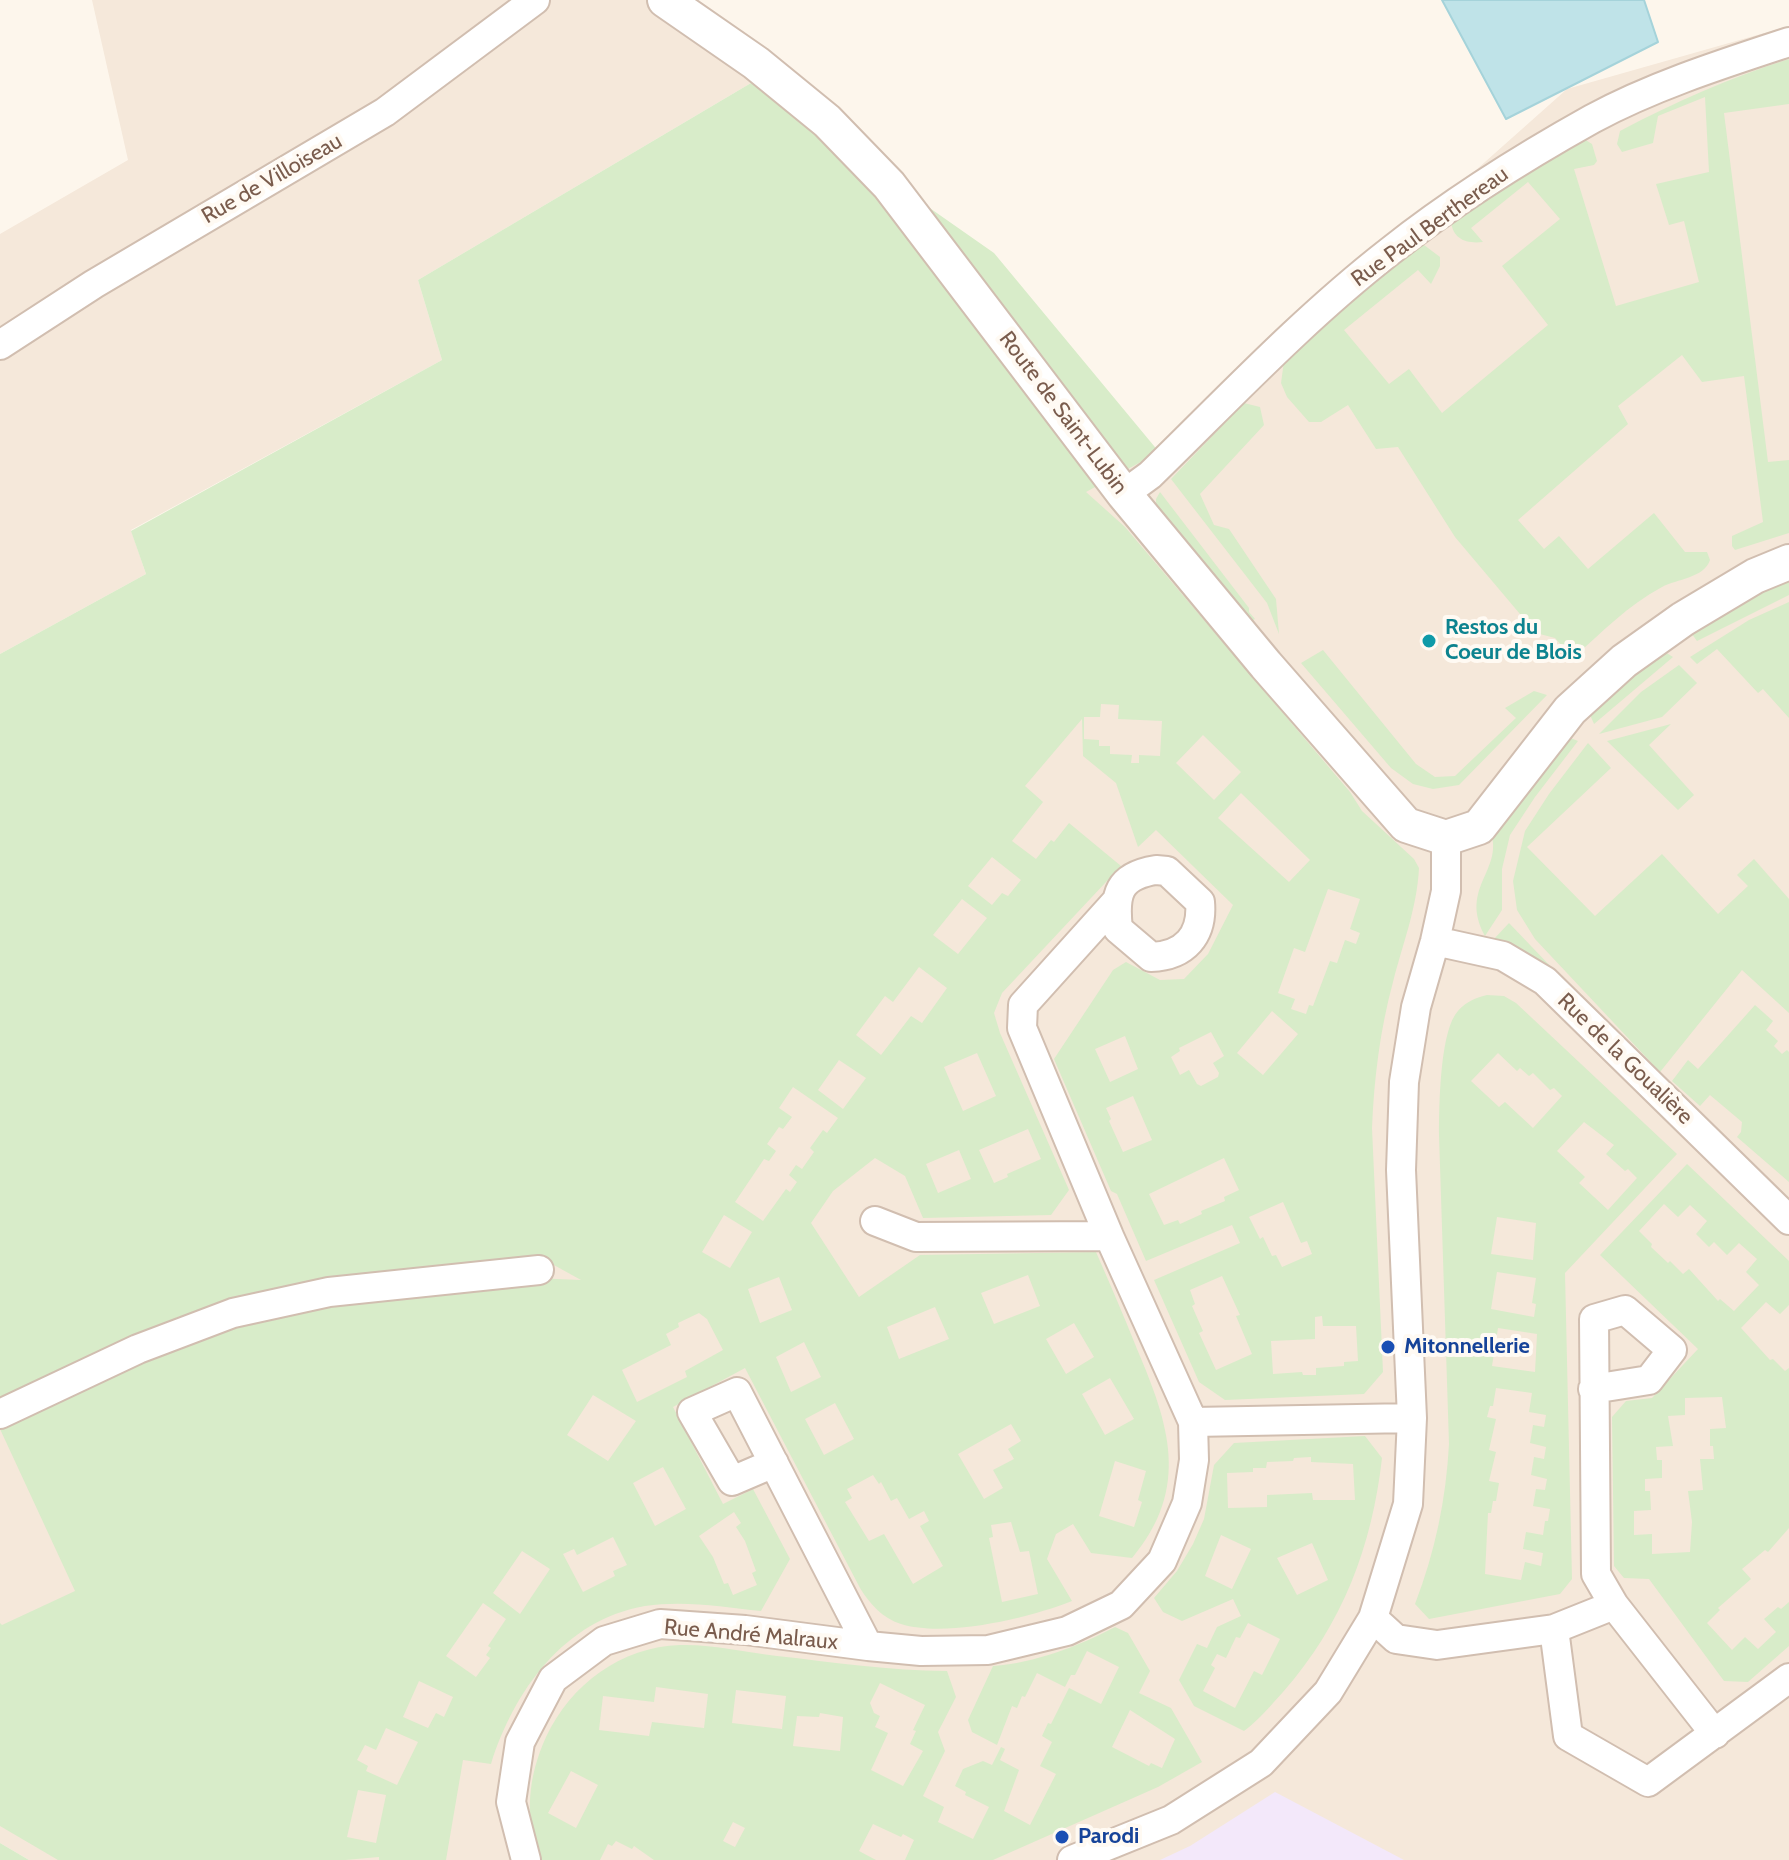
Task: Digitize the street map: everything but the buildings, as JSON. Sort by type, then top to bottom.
[{"type":"street","name":"Rue de Villoiseau","points":[[0,345],[106,277],[385,112],[535,0]]},
{"type":"street","name":"Route de Saint-Lubin","points":[[665,0],[756,63],[815,111],[889,185],[1124,494],[1266,665],[1406,825],[1446,838]]},
{"type":"street","name":"Rue Paul Berthereau","points":[[1124,494],[1150,475],[1307,322],[1389,251],[1482,186],[1594,118],[1704,70],[1789,42]]},
{"type":"street","points":[[1072,1860],[1171,1820],[1261,1763],[1328,1692],[1373,1618],[1408,1504],[1412,1418],[1401,1170],[1404,1082],[1416,1007],[1446,891],[1446,838],[1479,827],[1570,710],[1624,661],[1683,619],[1747,581],[1789,562]]},
{"type":"street","name":"Rue André Malraux","points":[[526,1860],[511,1802],[520,1742],[553,1679],[604,1641],[660,1624],[745,1630],[921,1651],[988,1650],[1067,1631],[1121,1605],[1162,1561],[1187,1503],[1194,1460],[1193,1422],[1109,1236],[1022,1028],[1023,1005],[1115,903]]},
{"type":"street","name":"Rue de la Goualière","points":[[1435,941],[1503,956],[1545,981],[1789,1220]]},
{"type":"street","points":[[875,1221],[916,1237],[1109,1236]]},
{"type":"street","points":[[0,1414],[138,1349],[233,1313],[329,1292],[539,1270]]},
{"type":"street","points":[[1593,1389],[1596,1574],[1614,1605],[1715,1734]]},
{"type":"street","points":[[1193,1422],[1412,1418]]},
{"type":"street","name":"Rue André Malraux","points":[[774,1463],[868,1646]]},
{"type":"street","points":[[1373,1618],[1396,1639],[1437,1645],[1554,1629],[1614,1605]]},
{"type":"street","points":[[1554,1629],[1568,1736],[1648,1782],[1789,1678]]},
{"type":"shaded area","points":[[92,0],[669,0],[751,83],[418,280],[442,360],[131,530],[146,574],[0,654],[0,234],[128,160]]},
{"type":"shaded area","points":[[1789,26],[1789,1860],[29,1860],[0,1843],[0,1399],[178,1317],[283,1290],[996,539],[1159,452],[1567,89]]},
{"type":"shaded area","points":[[1275,1792],[1404,1860],[1160,1860],[1190,1846]]},
{"type":"green space","points":[[1789,59],[1789,104],[1724,113],[1768,462],[1789,460],[1789,533],[1735,550],[1732,546],[1732,536],[1763,522],[1744,376],[1702,382],[1682,355],[1618,406],[1628,424],[1518,520],[1544,549],[1559,536],[1588,569],[1654,513],[1685,552],[1707,552],[1710,560],[1702,571],[1662,587],[1638,602],[1573,658],[1555,638],[1536,633],[1455,537],[1398,447],[1376,449],[1348,405],[1321,422],[1309,422],[1287,397],[1281,383],[1284,361],[1313,332],[1415,245],[1424,245],[1440,257],[1440,266],[1431,284],[1418,270],[1344,330],[1389,384],[1409,369],[1442,413],[1548,325],[1502,266],[1560,219],[1528,182],[1471,228],[1483,242],[1461,239],[1454,232],[1451,220],[1461,210],[1584,139],[1592,144],[1597,161],[1594,165],[1574,169],[1616,306],[1699,282],[1684,221],[1669,225],[1656,184],[1709,172],[1705,97],[1658,116],[1653,143],[1622,152],[1617,144],[1620,131],[1703,91]]},
{"type":"green space","points":[[751,83],[994,253],[1159,452],[1086,492],[1125,527],[1350,792],[1362,811],[1414,859],[1419,868],[1413,911],[1385,1018],[1373,1110],[1383,1372],[1364,1394],[1225,1400],[1199,1382],[1154,1280],[1240,1243],[1232,1225],[1146,1261],[1117,1194],[1111,1191],[1054,1059],[1113,970],[1126,962],[1160,980],[1184,979],[1208,954],[1233,905],[1156,830],[1138,847],[1116,783],[1083,756],[1082,719],[1025,786],[1043,802],[1012,841],[1036,859],[1069,823],[1121,866],[1002,993],[994,1013],[1069,1190],[1051,1215],[923,1218],[905,1176],[875,1158],[833,1191],[811,1223],[859,1297],[920,1255],[1096,1252],[1158,1403],[1169,1455],[1168,1481],[1162,1506],[1150,1532],[1132,1558],[1091,1553],[1073,1524],[1056,1534],[1047,1559],[1072,1601],[1033,1614],[964,1627],[920,1628],[894,1621],[877,1610],[860,1588],[745,1368],[673,1407],[723,1504],[753,1489],[790,1559],[761,1611],[689,1604],[645,1606],[590,1626],[567,1643],[528,1686],[513,1710],[491,1764],[463,1760],[446,1860],[379,1860],[379,1857],[345,1860],[58,1860],[0,1826],[0,1623],[2,1625],[75,1591],[0,1429],[186,1343],[273,1315],[361,1300],[533,1278],[581,1280],[543,1259],[283,1290],[178,1317],[0,1399],[0,654],[146,574],[131,531],[442,360],[418,280]],"holes":[[[1101,704],[1119,705],[1118,719],[1162,721],[1160,756],[1139,755],[1139,763],[1131,763],[1132,755],[1110,754],[1110,746],[1099,746],[1099,740],[1084,739],[1084,717],[1100,717]],[[1203,735],[1241,772],[1214,800],[1176,763]],[[1241,793],[1310,860],[1289,882],[1218,818]],[[992,857],[1021,880],[1008,896],[1002,893],[992,905],[968,886]],[[1328,889],[1360,899],[1350,929],[1360,933],[1356,944],[1345,940],[1337,963],[1330,961],[1313,1006],[1309,1005],[1306,1014],[1291,1009],[1295,999],[1278,993],[1294,948],[1305,952]],[[962,899],[987,918],[958,954],[933,935]],[[919,967],[947,988],[922,1023],[911,1016],[881,1055],[856,1035],[885,996],[893,1002]],[[1272,1011],[1298,1034],[1263,1075],[1237,1053]],[[1211,1032],[1224,1056],[1213,1063],[1218,1077],[1201,1086],[1189,1070],[1180,1075],[1171,1057],[1180,1051],[1179,1048]],[[1125,1036],[1138,1069],[1110,1082],[1095,1049]],[[977,1053],[996,1096],[963,1111],[944,1067]],[[839,1060],[866,1078],[843,1109],[818,1090]],[[793,1087],[838,1118],[827,1133],[823,1130],[810,1148],[814,1152],[802,1169],[796,1165],[789,1175],[797,1182],[790,1192],[786,1189],[763,1221],[735,1202],[764,1159],[769,1161],[776,1151],[767,1144],[779,1127],[783,1129],[792,1117],[779,1108]],[[1133,1096],[1152,1140],[1123,1152],[1106,1108]],[[1028,1129],[1041,1159],[994,1183],[979,1150]],[[959,1150],[971,1179],[938,1193],[926,1164]],[[1224,1158],[1239,1190],[1224,1197],[1225,1201],[1180,1224],[1178,1220],[1164,1225],[1149,1194]],[[1283,1202],[1301,1243],[1307,1241],[1312,1254],[1282,1267],[1276,1255],[1272,1256],[1249,1217]],[[724,1215],[752,1232],[730,1268],[702,1252]],[[1028,1275],[1040,1306],[994,1324],[981,1293]],[[1222,1276],[1240,1315],[1236,1316],[1252,1354],[1216,1370],[1199,1333],[1203,1331],[1192,1306],[1195,1304],[1190,1290]],[[779,1277],[792,1310],[760,1323],[748,1289]],[[935,1307],[949,1339],[899,1359],[887,1327]],[[699,1313],[707,1319],[723,1350],[685,1371],[687,1377],[637,1402],[622,1370],[671,1345],[666,1334],[679,1327],[678,1323]],[[1322,1316],[1323,1326],[1356,1326],[1358,1361],[1344,1362],[1344,1366],[1316,1368],[1316,1375],[1303,1375],[1302,1372],[1273,1374],[1271,1341],[1315,1339],[1315,1317]],[[1074,1323],[1094,1357],[1066,1374],[1046,1339]],[[804,1342],[821,1377],[791,1392],[776,1357]],[[1110,1378],[1134,1419],[1105,1435],[1082,1394]],[[593,1395],[636,1421],[608,1461],[567,1435]],[[835,1403],[854,1439],[824,1455],[805,1419]],[[1011,1424],[1021,1441],[1008,1449],[1014,1459],[993,1470],[1003,1488],[984,1499],[958,1454]],[[1115,1461],[1146,1471],[1138,1500],[1142,1502],[1134,1527],[1099,1516]],[[663,1467],[686,1509],[655,1526],[633,1483]],[[873,1475],[879,1484],[881,1482],[891,1501],[897,1498],[909,1519],[924,1511],[929,1521],[920,1526],[943,1566],[913,1584],[884,1534],[869,1541],[845,1502],[852,1498],[847,1489]],[[734,1512],[741,1523],[736,1527],[745,1541],[756,1571],[752,1573],[757,1585],[733,1595],[728,1583],[724,1584],[713,1557],[699,1536]],[[1011,1522],[1020,1552],[1029,1551],[1038,1594],[1002,1602],[989,1538],[993,1537],[991,1525]],[[613,1537],[627,1565],[613,1571],[615,1576],[583,1592],[563,1554],[574,1549],[577,1555]],[[522,1551],[550,1569],[520,1614],[493,1593]],[[483,1603],[506,1619],[488,1646],[491,1648],[486,1655],[490,1658],[476,1677],[446,1656]],[[419,1681],[453,1697],[444,1717],[436,1713],[428,1728],[403,1717]],[[386,1728],[418,1742],[397,1785],[366,1771],[368,1766],[357,1760],[365,1745],[376,1750]],[[358,1790],[386,1795],[376,1843],[347,1837]]]},
{"type":"green space","points":[[1244,403],[1260,407],[1264,425],[1200,494],[1214,525],[1229,529],[1276,599],[1279,634],[1267,603],[1171,479]]},
{"type":"green space","points":[[1160,492],[1255,619],[1247,623],[1156,511],[1156,499]]},
{"type":"green space","points":[[1789,576],[1789,595],[1697,641],[1689,630]]},
{"type":"green space","points":[[1789,602],[1789,718],[1763,689],[1758,693],[1717,649],[1697,664],[1690,657],[1749,620]]},
{"type":"green space","points":[[1323,650],[1416,764],[1435,777],[1455,776],[1516,718],[1505,708],[1534,691],[1547,695],[1459,785],[1433,789],[1413,784],[1391,768],[1301,663]]},
{"type":"green space","points":[[1665,652],[1673,657],[1594,724],[1588,710]]},
{"type":"green space","points":[[1679,665],[1697,683],[1662,717],[1599,734],[1641,692]]},
{"type":"green space","points":[[1671,724],[1649,745],[1694,795],[1678,810],[1607,741]]},
{"type":"green space","points":[[1568,737],[1578,741],[1510,835],[1502,869],[1502,910],[1485,936],[1478,919],[1477,905],[1491,858],[1491,833]]},
{"type":"green space","points":[[1588,743],[1611,768],[1527,847],[1595,916],[1662,854],[1718,914],[1748,886],[1737,875],[1754,859],[1789,899],[1789,1013],[1742,970],[1660,1072],[1535,939],[1517,910],[1513,881],[1525,831]]},
{"type":"green space","points":[[1509,923],[1553,969],[1494,939]]},
{"type":"green space","points":[[1487,995],[1504,996],[1516,1003],[1677,1154],[1565,1273],[1572,1579],[1560,1594],[1429,1619],[1415,1604],[1438,1526],[1449,1444],[1439,1135],[1441,1073],[1446,1039],[1455,1015],[1473,999]],"holes":[[[1498,1053],[1517,1071],[1520,1068],[1529,1076],[1533,1073],[1550,1090],[1554,1088],[1562,1096],[1533,1128],[1505,1102],[1499,1107],[1471,1081]],[[1584,1122],[1614,1145],[1606,1154],[1637,1178],[1608,1210],[1579,1183],[1585,1177],[1557,1151]],[[1497,1217],[1536,1223],[1533,1260],[1491,1254]],[[1497,1272],[1536,1278],[1532,1303],[1536,1304],[1534,1317],[1491,1309]],[[1498,1328],[1537,1334],[1535,1372],[1492,1366]],[[1496,1388],[1532,1393],[1529,1412],[1546,1415],[1544,1427],[1533,1425],[1530,1443],[1546,1447],[1544,1459],[1534,1457],[1531,1475],[1547,1479],[1545,1490],[1536,1489],[1533,1506],[1550,1509],[1543,1535],[1526,1532],[1523,1549],[1543,1553],[1541,1566],[1525,1562],[1521,1580],[1485,1574],[1488,1513],[1491,1513],[1493,1501],[1496,1501],[1499,1483],[1489,1481],[1496,1452],[1489,1450],[1496,1419],[1487,1417],[1490,1406],[1493,1406]]]},
{"type":"green space","points":[[1755,1005],[1773,1021],[1766,1030],[1778,1041],[1774,1046],[1782,1054],[1787,1050],[1789,1052],[1789,1182],[1737,1137],[1742,1122],[1710,1095],[1700,1106],[1672,1081],[1688,1060],[1698,1069]]},
{"type":"green space","points":[[1687,1164],[1789,1261],[1789,1305],[1780,1314],[1766,1302],[1741,1328],[1770,1360],[1773,1359],[1785,1371],[1789,1368],[1789,1528],[1768,1552],[1765,1550],[1742,1569],[1751,1579],[1718,1608],[1720,1610],[1707,1623],[1732,1650],[1745,1637],[1758,1649],[1776,1632],[1764,1619],[1789,1602],[1789,1646],[1748,1682],[1724,1681],[1649,1579],[1624,1578],[1614,1566],[1612,1417],[1626,1401],[1652,1398],[1698,1349],[1600,1255]],"holes":[[[1664,1204],[1678,1217],[1690,1205],[1707,1221],[1696,1234],[1709,1247],[1714,1242],[1727,1255],[1739,1243],[1757,1259],[1746,1272],[1759,1285],[1734,1311],[1720,1299],[1718,1301],[1689,1269],[1683,1274],[1670,1261],[1668,1263],[1639,1231]],[[1722,1397],[1726,1428],[1710,1429],[1714,1459],[1700,1459],[1703,1490],[1688,1491],[1692,1522],[1690,1552],[1652,1554],[1652,1534],[1634,1535],[1634,1511],[1651,1510],[1650,1491],[1645,1491],[1645,1479],[1662,1478],[1662,1460],[1657,1460],[1656,1447],[1673,1446],[1668,1416],[1685,1415],[1685,1398]]]},
{"type":"green space","points":[[1365,1436],[1382,1458],[1371,1522],[1338,1611],[1304,1666],[1244,1731],[1194,1706],[1179,1680],[1197,1644],[1207,1648],[1217,1627],[1241,1616],[1233,1599],[1182,1621],[1163,1612],[1154,1598],[1177,1571],[1193,1544],[1204,1519],[1214,1465],[1234,1443]],"holes":[[[1311,1457],[1311,1462],[1353,1464],[1355,1500],[1313,1500],[1312,1493],[1267,1495],[1267,1507],[1228,1508],[1227,1473],[1253,1472],[1253,1468],[1266,1468],[1267,1462],[1293,1461],[1294,1458]],[[1221,1535],[1251,1549],[1232,1589],[1205,1576]],[[1312,1543],[1328,1580],[1297,1595],[1277,1558]],[[1248,1623],[1280,1639],[1262,1675],[1254,1671],[1235,1708],[1203,1691],[1215,1668],[1211,1665],[1217,1654],[1226,1658],[1236,1637],[1240,1638]]]},
{"type":"green space","points":[[1115,1627],[1128,1633],[1150,1671],[1139,1693],[1171,1708],[1202,1762],[1158,1787],[993,1860],[905,1860],[914,1840],[873,1824],[859,1851],[876,1860],[654,1860],[634,1846],[632,1849],[616,1841],[612,1846],[608,1844],[600,1860],[542,1860],[536,1845],[530,1814],[535,1767],[546,1737],[569,1701],[584,1685],[618,1661],[658,1647],[680,1645],[883,1668],[947,1671],[956,1697],[938,1732],[945,1751],[923,1796],[944,1807],[938,1822],[973,1839],[989,1807],[965,1795],[966,1792],[955,1786],[963,1769],[983,1761],[992,1765],[1001,1747],[1005,1749],[1000,1760],[1019,1770],[1004,1811],[1030,1825],[1056,1774],[1040,1766],[1052,1742],[1042,1736],[1048,1723],[1051,1724],[1069,1688],[1101,1704],[1119,1667],[1087,1651],[1065,1687],[1037,1673],[1017,1708],[1012,1706],[997,1745],[972,1732],[968,1720],[993,1666],[1041,1657]],"holes":[[[880,1683],[925,1705],[910,1744],[923,1751],[903,1786],[871,1770],[888,1733],[875,1727],[880,1716],[874,1713],[870,1703]],[[656,1687],[708,1694],[704,1728],[652,1722],[649,1736],[599,1730],[603,1696],[654,1702]],[[736,1690],[786,1696],[782,1729],[732,1723]],[[1130,1710],[1175,1739],[1162,1768],[1151,1763],[1149,1766],[1112,1747]],[[820,1713],[843,1717],[840,1751],[793,1746],[797,1716],[819,1717]],[[571,1771],[598,1785],[576,1828],[548,1813]],[[733,1822],[745,1828],[735,1847],[723,1841]]]},
{"type":"green space","points":[[0,1843],[29,1860],[0,1860]]},
{"type":"water","points":[[1442,0],[1644,0],[1658,42],[1506,119]]},
{"type":"place","name":"Restos du Coeur de Blois","points":[[1429,641]]},
{"type":"place","name":"Mitonnellerie","points":[[1388,1347]]},
{"type":"place","name":"Parodi","points":[[1062,1837]]}]
